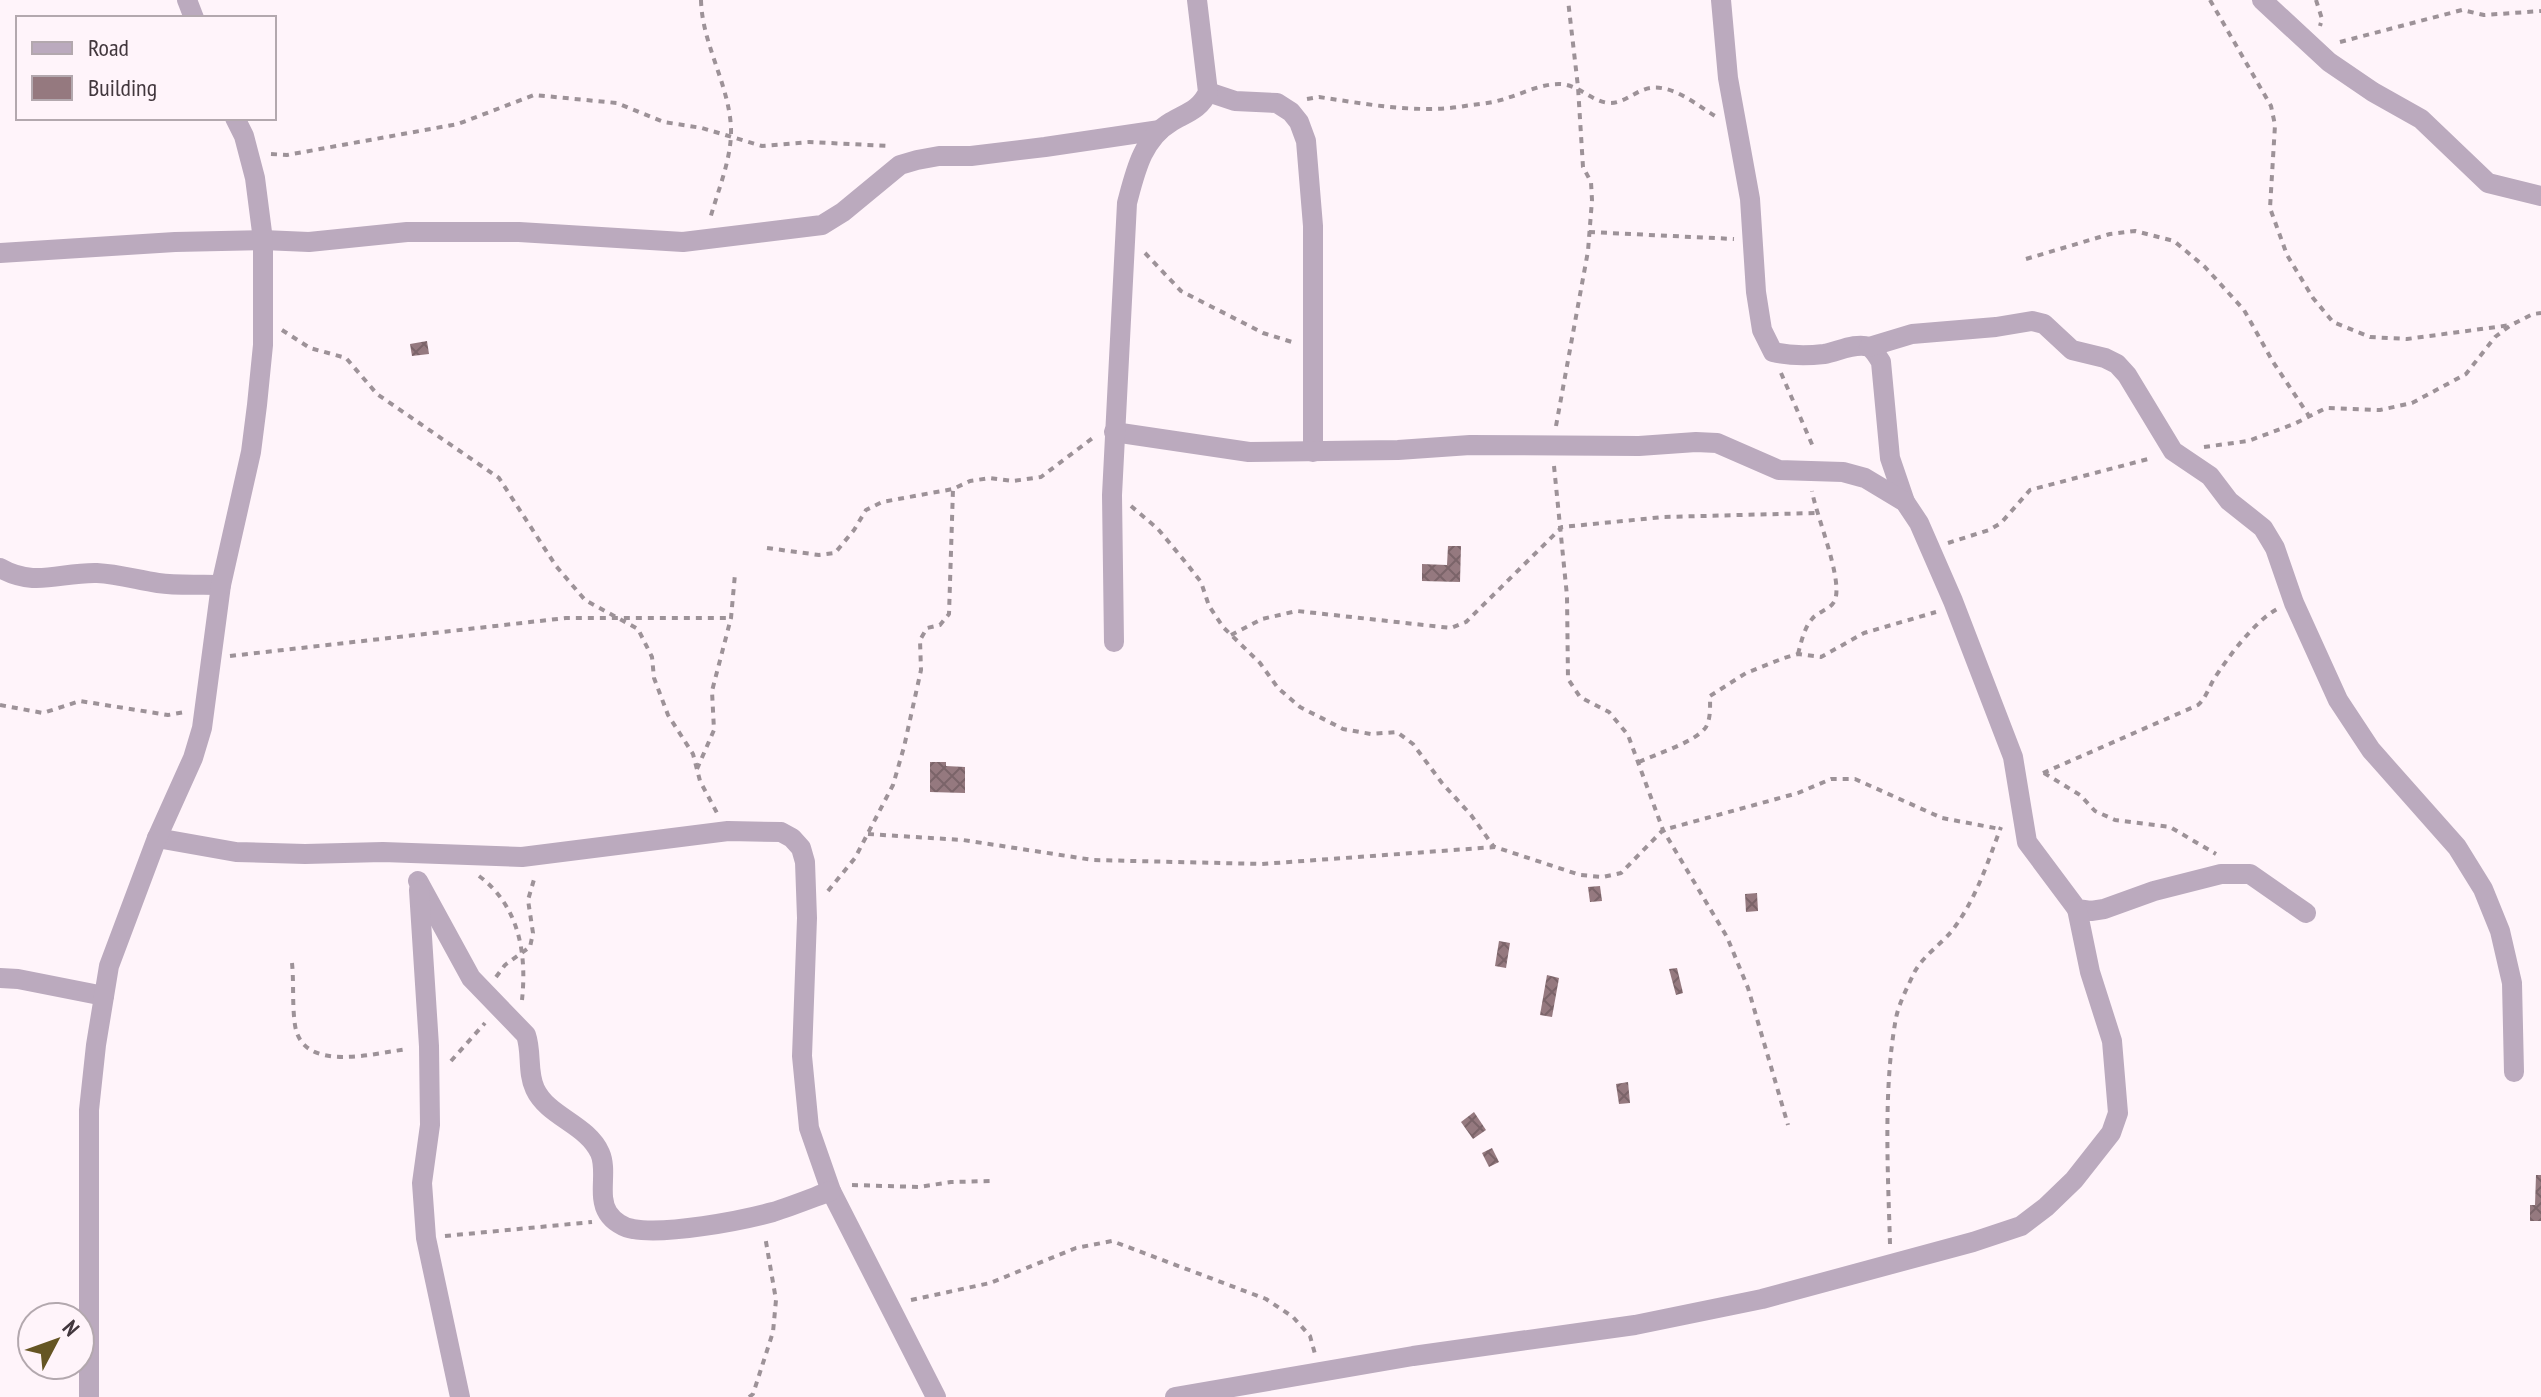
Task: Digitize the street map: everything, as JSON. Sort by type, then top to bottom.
[{"type":"street","points":[[1114,642],[1112,495],[1127,203],[1138,161],[1160,130],[1190,114],[1204,101],[1208,92],[1197,0]]},
{"type":"street","points":[[1721,0],[1728,78],[1750,199],[1756,292],[1762,330],[1773,352],[1789,356],[1825,353],[1858,346],[1869,347],[1912,334],[2032,321],[2044,324],[2072,350],[2117,364],[2151,412],[2173,451],[2210,476],[2229,501],[2263,528],[2275,548],[2294,603],[2346,713],[2371,750],[2457,847],[2483,889],[2500,931],[2512,983],[2514,1072]]},
{"type":"street","points":[[2262,0],[2329,62],[2421,119],[2488,183],[2541,196]]},
{"type":"street","points":[[1208,92],[1235,101],[1277,103],[1299,122],[1306,141],[1313,226],[1313,452]]},
{"type":"street","points":[[89,1397],[89,1110],[109,966],[157,838],[193,758],[205,704],[221,585],[251,452],[263,345],[263,240],[255,178],[236,120]]},
{"type":"street","points":[[0,253],[263,240],[309,242],[407,232],[519,232],[683,242],[822,225],[843,212],[900,165],[917,160],[1045,147],[1160,130]]},
{"type":"street","points":[[1175,1397],[1428,1354],[1635,1325],[1762,1299],[1890,1265],[2021,1226],[2074,1180],[2111,1133],[2118,1113],[2112,1041],[2090,972],[2077,909],[2027,842],[2013,757],[1933,552],[1905,502],[1890,458],[1881,362],[1869,347]]},
{"type":"street","points":[[1114,428],[1249,452],[1398,450],[1470,445],[1551,447],[1717,443],[1779,470],[1843,472],[1865,478],[1905,502]]},
{"type":"street","points":[[0,568],[11,575],[39,580],[75,573],[98,573],[162,584],[221,585]]},
{"type":"street","points":[[157,838],[236,852],[522,857],[728,831],[781,832],[792,838],[801,848],[805,862],[807,918],[802,1056],[809,1128],[831,1191],[936,1397]]},
{"type":"street","points":[[416,854],[429,1046],[430,1125],[422,1183],[426,1238],[460,1397]]},
{"type":"street","points":[[2077,909],[2104,909],[2154,891],[2221,874],[2250,874],[2306,913]]},
{"type":"street","points":[[418,881],[471,978],[526,1035],[534,1087],[544,1103],[575,1126],[601,1153],[605,1209],[614,1221],[631,1229],[677,1228],[738,1220],[831,1191]]},
{"type":"street","points":[[0,978],[104,996]]},
{"type":"path","points":[[701,0],[703,22],[729,116],[730,137],[705,239]]},
{"type":"path","points":[[1568,0],[1583,167],[1591,182],[1592,200],[1568,371],[1551,447],[1562,527],[1568,679],[1580,697],[1609,712],[1628,735],[1663,830],[1727,937],[1748,988],[1788,1125]]},
{"type":"path","points":[[2210,0],[2271,106],[2275,125],[2270,208],[2287,255],[2313,298],[2333,322],[2370,337],[2407,339],[2511,325],[2541,313]]},
{"type":"path","points":[[2316,49],[2462,10],[2484,15],[2541,11]]},
{"type":"path","points":[[1277,103],[1319,97],[1421,109],[1460,107],[1503,100],[1556,84],[1578,87],[1610,103],[1627,100],[1643,90],[1657,87],[1676,92],[1738,130]]},
{"type":"path","points":[[248,153],[287,155],[458,124],[534,95],[617,103],[664,122],[702,128],[762,146],[809,142],[894,145]]},
{"type":"path","points":[[1126,230],[1181,291],[1263,333],[1312,348]]},
{"type":"path","points":[[2026,259],[2110,234],[2135,231],[2174,241],[2205,267],[2244,310],[2273,362],[2309,416]]},
{"type":"path","points":[[1589,232],[1753,240]]},
{"type":"path","points":[[262,320],[310,348],[346,358],[377,394],[499,478],[556,566],[585,600],[638,629],[652,657],[654,678],[668,715],[693,754],[710,802],[728,831]]},
{"type":"path","points":[[1933,552],[1953,540],[1989,530],[2001,523],[2030,490],[2173,451],[2248,441],[2326,408],[2380,410],[2412,403],[2466,374],[2495,337],[2511,325]]},
{"type":"path","points":[[1773,352],[1816,472],[1816,513],[1829,549],[1836,595],[1833,604],[1813,617],[1798,654]]},
{"type":"path","points":[[767,548],[819,555],[835,553],[854,530],[860,517],[882,502],[953,489],[970,481],[990,478],[1013,481],[1041,477],[1075,449],[1114,428]]},
{"type":"path","points":[[807,918],[855,858],[893,785],[921,670],[920,640],[927,628],[940,625],[949,614],[953,489]]},
{"type":"path","points":[[1112,495],[1136,509],[1158,529],[1201,582],[1209,606],[1278,688],[1300,707],[1343,729],[1371,734],[1397,732],[1413,744],[1495,847]]},
{"type":"path","points":[[1231,635],[1262,619],[1297,611],[1451,628],[1466,622],[1488,602],[1562,527],[1664,517],[1816,513]]},
{"type":"path","points":[[697,769],[714,730],[712,691],[731,618],[735,574]]},
{"type":"path","points":[[1639,762],[1696,737],[1706,727],[1710,716],[1710,696],[1746,673],[1798,654],[1821,657],[1864,633],[1934,613],[1953,601]]},
{"type":"path","points":[[2043,773],[2198,705],[2205,699],[2212,681],[2229,657],[2259,624],[2273,610],[2294,603]]},
{"type":"path","points":[[212,658],[566,618],[731,618]]},
{"type":"path","points":[[0,705],[43,713],[80,701],[168,715],[205,704]]},
{"type":"path","points":[[2013,757],[2080,795],[2095,811],[2115,820],[2170,827],[2250,874]]},
{"type":"path","points":[[868,834],[963,840],[1093,860],[1262,864],[1495,847],[1580,875],[1603,877],[1621,873],[1663,830],[1798,793],[1831,779],[1855,779],[1942,818],[2000,829]]},
{"type":"path","points":[[1890,1265],[1887,1161],[1889,1090],[1896,1016],[1916,968],[1951,931],[1970,902],[2019,789]]},
{"type":"path","points":[[429,1085],[490,1018],[495,978],[505,965],[530,947],[533,933],[528,900],[541,854]]},
{"type":"path","points":[[454,856],[491,885],[511,910],[524,953],[525,977],[519,1026]]},
{"type":"path","points":[[292,963],[295,1026],[300,1041],[308,1051],[321,1056],[358,1056],[429,1046]]},
{"type":"path","points":[[831,1191],[853,1185],[919,1187],[993,1181]]},
{"type":"path","points":[[749,1397],[753,1394],[773,1332],[776,1300],[765,1233],[774,1211]]},
{"type":"path","points":[[426,1238],[614,1221]]},
{"type":"path","points":[[889,1305],[990,1283],[1076,1248],[1112,1241],[1266,1299],[1293,1317],[1310,1336],[1320,1372]]},
{"type":"building","points":[[427,341],[429,354],[412,356],[410,344]]},
{"type":"building","points":[[1448,546],[1461,546],[1460,582],[1422,581],[1422,564],[1447,565]]},
{"type":"building","points":[[930,762],[965,767],[965,793],[930,792]]},
{"type":"building","points":[[1600,886],[1602,901],[1590,902],[1588,887]]},
{"type":"building","points":[[1757,893],[1758,911],[1746,912],[1745,894]]},
{"type":"building","points":[[1499,941],[1510,943],[1506,968],[1495,966]]},
{"type":"building","points":[[1677,968],[1683,993],[1676,995],[1669,969]]},
{"type":"building","points":[[1547,975],[1559,978],[1552,1017],[1540,1015]]},
{"type":"building","points":[[1628,1082],[1630,1103],[1619,1104],[1616,1084]]},
{"type":"building","points":[[1474,1112],[1486,1130],[1473,1139],[1461,1122]]},
{"type":"building","points":[[1492,1148],[1499,1162],[1489,1167],[1482,1153]]},
{"type":"building","points":[[2536,1175],[2541,1175],[2541,1221],[2530,1221],[2530,1205],[2535,1205]]}]
